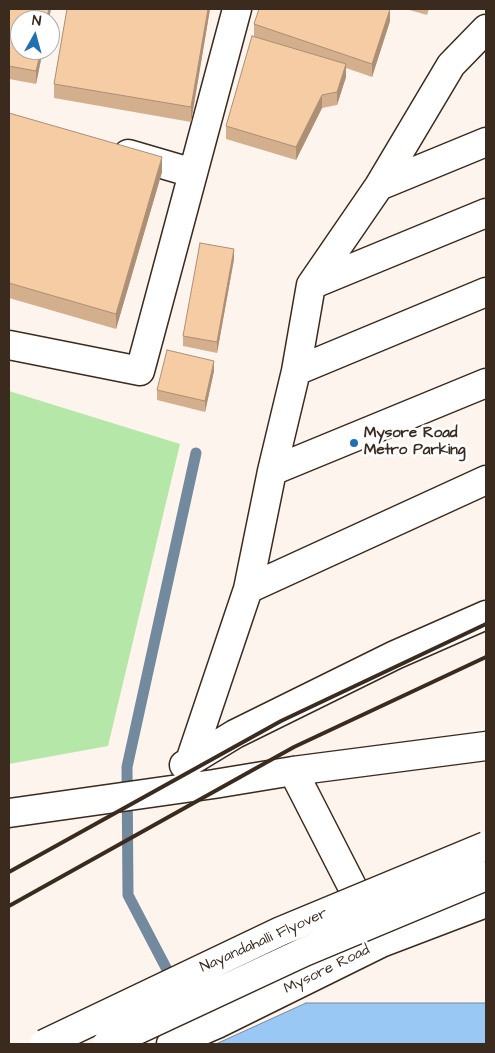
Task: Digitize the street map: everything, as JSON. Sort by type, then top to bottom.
[{"type":"main road","points":[[9,345],[140,372],[237,9]]},
{"type":"main road","points":[[190,761],[248,589],[272,471],[296,371],[311,285],[378,186],[451,65],[486,30]]},
{"type":"main road","points":[[378,186],[486,142]]},
{"type":"main road","points":[[101,146],[193,173]]},
{"type":"main road","points":[[311,285],[486,213]]},
{"type":"main road","points":[[296,371],[486,292]]},
{"type":"main road","points":[[272,471],[486,383]]},
{"type":"main road","points":[[248,589],[486,480]]},
{"type":"main road","points":[[134,796],[235,734],[386,659],[486,615]]},
{"type":"main road","points":[[9,813],[293,771],[486,746]]},
{"type":"main road","points":[[293,771],[381,943]]},
{"type":"main road","points":[[9,833],[72,804]]},
{"type":"main road","name":"Nayandahalli Flyover","points":[[44,1044],[281,931],[486,846]]},
{"type":"main road","name":"Nayandahalli Flyover","points":[[108,1044],[304,952],[486,876]]},
{"type":"main road","name":"Mysore Road","points":[[176,1042],[217,1024],[381,943],[486,903]]},
{"type":"green space","points":[[9,391],[180,444],[108,746],[9,764]]},
{"type":"water","points":[[306,1003],[486,1003],[486,1044],[216,1044]]},
{"type":"building","points":[[9,9],[49,9],[10,10],[10,60],[39,60],[36,71],[9,66]]},
{"type":"building","points":[[67,9],[208,9],[191,107],[54,84],[58,60],[60,60]]},
{"type":"building","points":[[259,9],[390,9],[372,64],[254,24]]},
{"type":"building","points":[[252,36],[346,64],[337,92],[322,95],[296,147],[226,126]]},
{"type":"building","points":[[9,113],[162,157],[116,314],[9,283]]},
{"type":"building","points":[[200,243],[234,249],[217,342],[183,336]]},
{"type":"building","points":[[167,350],[214,361],[205,401],[157,390]]},
{"type":"waterway","points":[[174,983],[128,895],[127,767],[196,453]]},
{"type":"railway","points":[[9,872],[281,721],[486,624]]},
{"type":"railway","points":[[9,906],[294,747],[486,657]]},
{"type":"place","name":"Mysore Road Metro Parking","points":[[354,443]]}]
